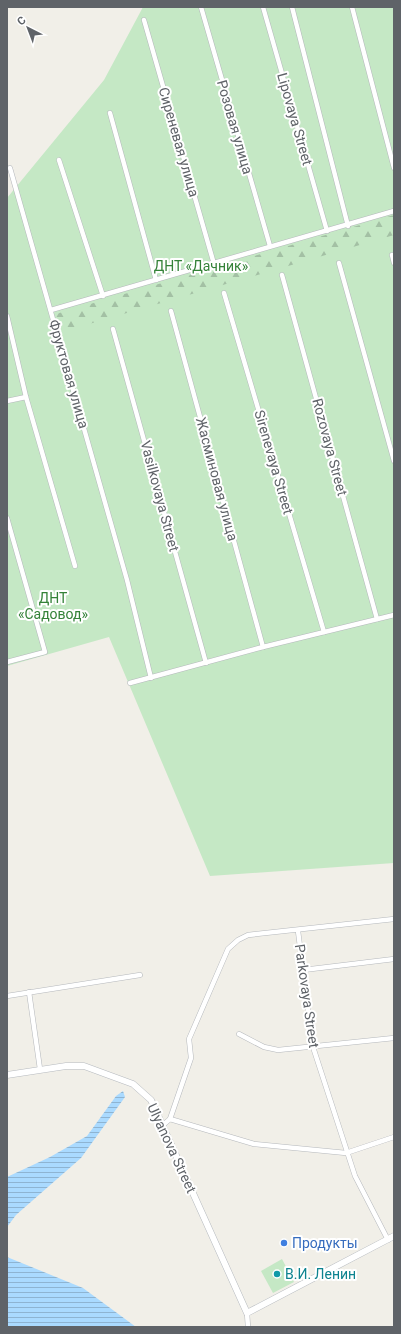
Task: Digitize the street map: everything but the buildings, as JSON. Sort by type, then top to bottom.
[{"type":"street","name":"Розовая улица","points":[[200,7],[270,246]]},
{"type":"street","name":"Lipovaya Street","points":[[263,7],[327,231]]},
{"type":"street","points":[[292,7],[348,226]]},
{"type":"street","points":[[352,7],[394,168]]},
{"type":"street","name":"Сиреневая улица","points":[[144,20],[214,264]]},
{"type":"street","points":[[110,113],[156,280]]},
{"type":"street","points":[[59,160],[103,296]]},
{"type":"street","name":"Фруктовая улица","points":[[10,168],[127,580],[151,678]]},
{"type":"street","points":[[51,310],[214,264],[270,246],[348,226],[394,211]]},
{"type":"street","points":[[392,255],[394,263]]},
{"type":"street","points":[[339,263],[394,461]]},
{"type":"street","name":"Rozovaya Street","points":[[282,275],[377,619]]},
{"type":"street","name":"Sirenevaya Street","points":[[224,293],[324,632]]},
{"type":"street","name":"Жасминовая улица","points":[[170,311],[263,647]]},
{"type":"street","points":[[7,316],[26,397],[75,566]]},
{"type":"street","name":"Vasilkovaya Street","points":[[113,329],[206,663]]},
{"type":"street","points":[[7,402],[26,397]]},
{"type":"street","points":[[7,518],[45,652],[7,662]]},
{"type":"street","points":[[130,683],[263,647],[394,615]]},
{"type":"street","points":[[163,1125],[170,1119],[191,1058],[189,1039],[228,949],[238,940],[248,935],[394,919]]},
{"type":"street","name":"Parkovaya Street","points":[[298,930],[313,1047],[338,1119],[346,1153]]},
{"type":"street","points":[[303,970],[394,960]]},
{"type":"street","points":[[7,996],[140,975]]},
{"type":"street","points":[[29,992],[40,1070]]},
{"type":"street","points":[[239,1034],[264,1047],[278,1050],[394,1038]]},
{"type":"street","name":"Ulyanova Street","points":[[7,1075],[84,1066],[133,1084],[150,1100],[163,1125],[247,1313],[248,1327]]},
{"type":"street","points":[[170,1119],[254,1144],[346,1153],[394,1136]]},
{"type":"street","points":[[247,1313],[391,1238],[355,1176],[346,1153]]},
{"type":"green space","name":"ДНТ «Дачник»","points":[[143,7],[394,7],[394,863],[210,876],[109,637],[7,666],[7,198],[104,80]]},
{"type":"green space","points":[[394,215],[394,235],[55,334],[56,314]]},
{"type":"green space","points":[[282,1259],[294,1282],[273,1293],[261,1271]]},
{"type":"water","points":[[123,1091],[125,1097],[81,1158],[16,1215],[7,1227],[7,1177],[50,1157],[87,1136],[116,1096]]},
{"type":"water","points":[[7,1257],[83,1288],[136,1327],[7,1327]]},
{"type":"place","name":"Продукты","points":[[284,1243]]},
{"type":"place","name":"В.И. Ленин","points":[[277,1274]]},
{"type":"park label","name":"ДНТ «Садовод»","points":[[53,606]]}]
